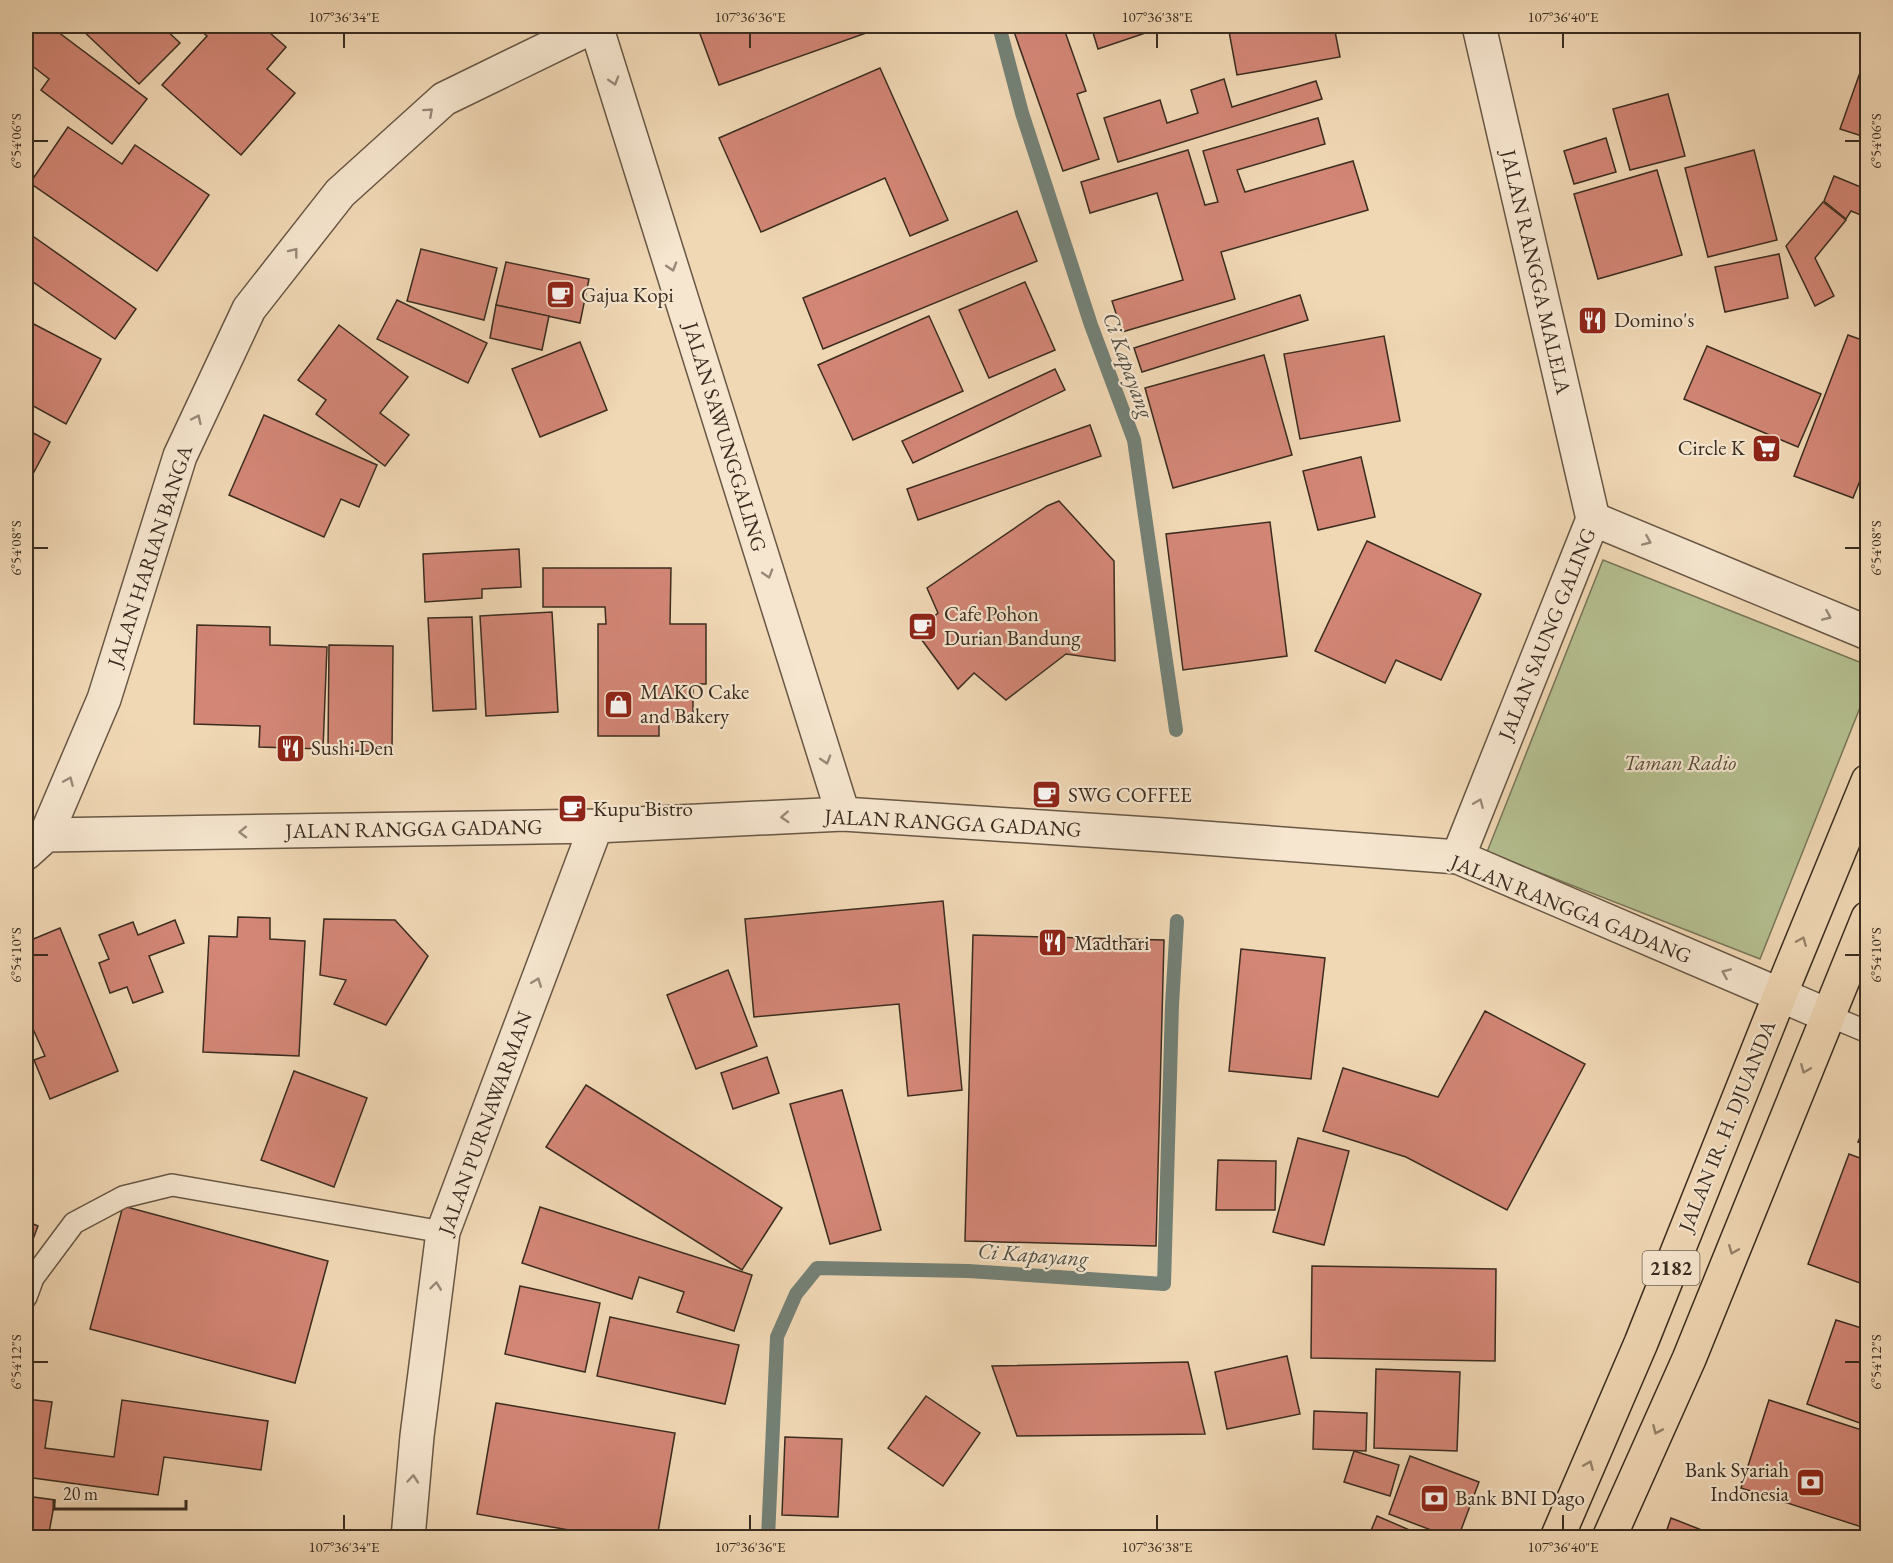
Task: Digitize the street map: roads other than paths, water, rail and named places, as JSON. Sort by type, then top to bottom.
[{"type":"main road","name":"JALAN IR. H. DJUANDA","points":[[1557,1538],[1641,1343],[1868,781]]},
{"type":"main road","name":"2182","points":[[1609,1538],[1689,1359],[1868,918]]},
{"type":"street","name":"JALAN SAWUNGGALING","points":[[595,26],[843,814]]},
{"type":"street","name":"JALAN HARIAN BANGA","points":[[36,844],[104,699],[180,456],[249,309],[340,193],[444,99],[595,26]]},
{"type":"street","name":"JALAN RANGGA MALELA","points":[[1479,26],[1593,519]]},
{"type":"street","name":"JALAN SAUNG GALING","points":[[1458,857],[1593,519],[1868,633]]},
{"type":"street","name":"JALAN RANGGA GADANG","points":[[36,844],[596,826],[843,814],[1458,857],[1827,1015]]},
{"type":"street","name":"JALAN PURNAWARMAN","points":[[408,1538],[417,1436],[443,1232],[596,826]]},
{"type":"lane","points":[[1827,1015],[1868,1032]]},
{"type":"lane","points":[[26,1297],[33,1278],[74,1223],[123,1197],[172,1185],[443,1232]]},
{"type":"waterway","name":"Ci Kapayang","points":[[999,26],[1022,113],[1091,325],[1134,440],[1176,730]]},
{"type":"waterway","name":"Ci Kapayang","points":[[768,1538],[777,1337],[796,1294],[817,1268],[968,1271],[1164,1284],[1172,1005],[1177,921]]},
{"type":"place","name":"Gajua Kopi","points":[[560,295]]},
{"type":"place","name":"Domino's","points":[[1593,320]]},
{"type":"place","name":"Circle K","points":[[1766,448]]},
{"type":"place","name":"Cafe Pohon Durian Bandung","points":[[923,626]]},
{"type":"place","name":"MAKO Cake and Bakery","points":[[619,704]]},
{"type":"place","name":"Sushi Den","points":[[290,748]]},
{"type":"place","name":"SWG COFFEE","points":[[1047,795]]},
{"type":"place","name":"Kupu Bistro","points":[[572,809]]},
{"type":"place","name":"Madthari","points":[[1053,943]]},
{"type":"place","name":"Bank Syariah Indonesia","points":[[1810,1482]]},
{"type":"place","name":"Bank BNI Dago","points":[[1434,1498]]},
{"type":"park label","name":"Taman Radio","points":[[1680,763]]}]
